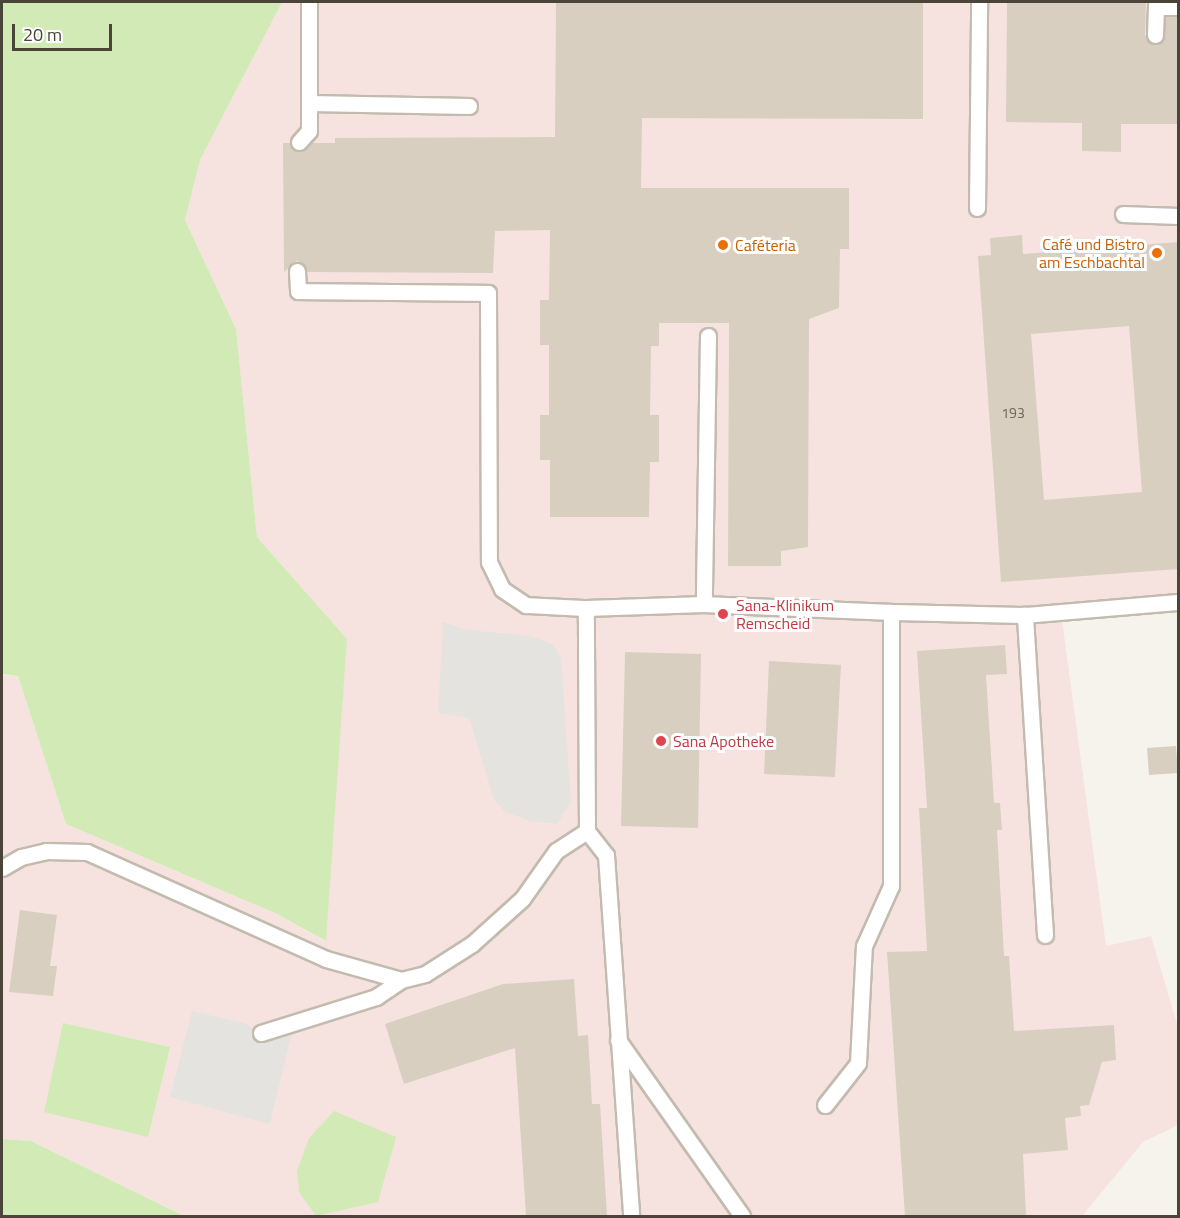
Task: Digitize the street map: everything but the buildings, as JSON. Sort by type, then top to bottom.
[{"type":"lane","points":[[299,142],[309,131],[309,2]]},
{"type":"lane","points":[[976,208],[979,2]]},
{"type":"lane","points":[[1155,35],[1156,4],[1179,7]]},
{"type":"lane","points":[[309,103],[469,106]]},
{"type":"lane","points":[[1123,214],[1179,216]]},
{"type":"lane","points":[[297,271],[298,291],[488,293],[489,562],[502,589],[526,605],[586,608],[704,604],[1025,615],[1179,602]]},
{"type":"lane","points":[[704,604],[708,336]]},
{"type":"lane","points":[[586,608],[587,831],[606,855],[631,1216]]},
{"type":"lane","points":[[825,1105],[858,1063],[864,946],[891,886],[891,612]]},
{"type":"lane","points":[[1025,615],[1045,935]]},
{"type":"lane","points":[[261,1033],[376,997],[401,981],[425,974],[472,944],[522,899],[556,851],[587,831]]},
{"type":"lane","points":[[2,868],[21,857],[46,850],[87,852],[326,959],[401,981]]},
{"type":"lane","points":[[617,1039],[742,1216]]},
{"type":"shaded area","name":"Sana-Klinikum Remscheid","points":[[282,2],[1178,2],[1178,609],[1062,620],[1106,946],[1151,936],[1178,1027],[1178,1125],[1143,1142],[1082,1216],[184,1216],[31,1141],[2,1139],[2,675],[18,676],[66,824],[275,913],[325,941],[347,639],[257,537],[236,329],[185,220],[200,160]]},
{"type":"shaded area","points":[[443,622],[468,630],[530,636],[553,644],[561,658],[571,802],[557,824],[531,821],[505,812],[494,800],[469,718],[438,713]]},
{"type":"shaded area","points":[[192,1011],[244,1023],[261,1033],[291,1036],[270,1124],[170,1097]]},
{"type":"green space","points":[[2,2],[282,2],[200,160],[185,220],[236,329],[257,537],[347,639],[326,941],[275,913],[66,824],[18,676],[2,674]]},
{"type":"green space","points":[[63,1023],[170,1047],[148,1137],[44,1112]]},
{"type":"green space","points":[[334,1111],[396,1137],[378,1202],[316,1216],[299,1192],[297,1171],[309,1138]]},
{"type":"green space","points":[[2,1139],[31,1141],[184,1216],[2,1216]]},
{"type":"place","name":"Caféteria","points":[[723,245]]},
{"type":"place","name":"Café und Bistro am Eschbachtal","points":[[1157,253]]},
{"type":"place","name":"Sana-Klinikum Remscheid","points":[[723,614]]},
{"type":"place","name":"Sana Apotheke","points":[[661,741]]}]
